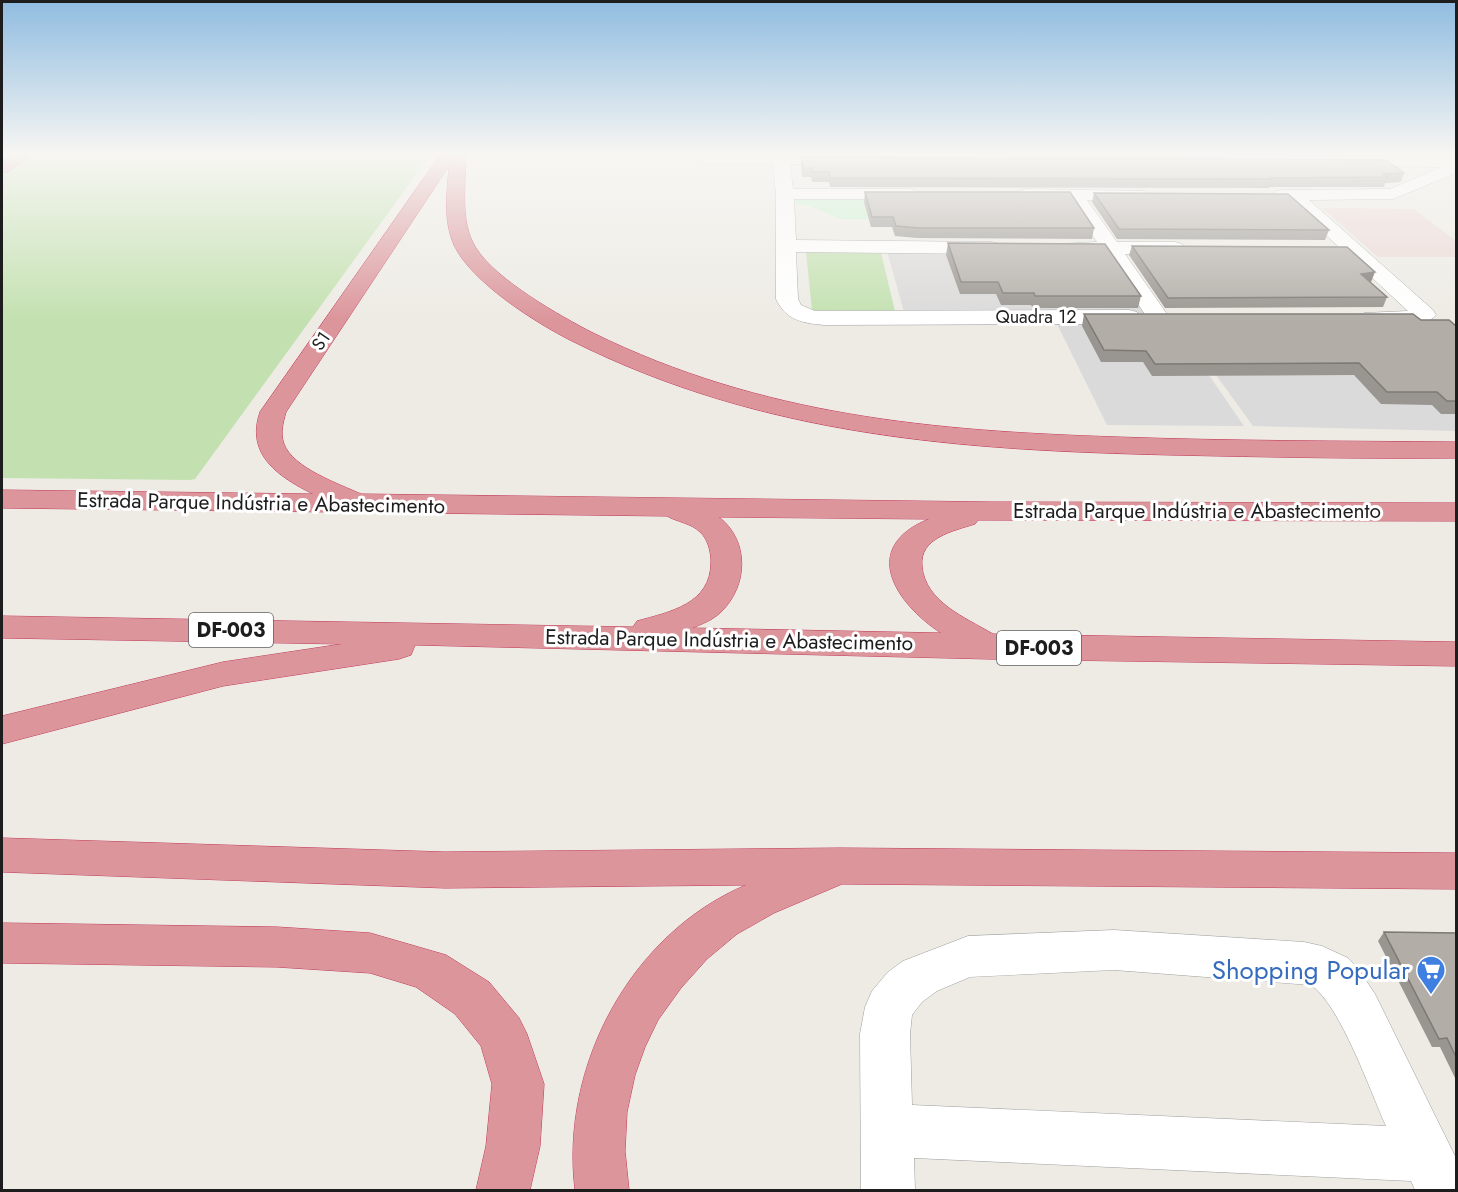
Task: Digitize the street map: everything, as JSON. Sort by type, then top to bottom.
[{"type":"highway","name":"S1","points":[[358,504],[301,476],[280,460],[271,446],[268,432],[273,412],[411,210]]},
{"type":"highway","points":[[456,210],[458,227],[466,250],[510,293],[534,311],[627,360],[715,391],[862,426],[1001,440],[1190,447],[1456,450]]},
{"type":"highway","name":"Estrada Parque Indústria e Abastecimento","points":[[2,499],[992,510],[1456,512]]},
{"type":"highway","points":[[621,637],[690,617],[708,605],[720,592],[726,576],[727,556],[723,540],[710,524],[665,507]]},
{"type":"highway","points":[[989,647],[930,609],[916,596],[908,581],[905,566],[908,548],[922,534],[937,525],[992,510]]},
{"type":"highway","name":"Estrada Parque Indústria e Abastecimento","points":[[2,627],[808,640],[989,647],[1456,654]]},
{"type":"highway","points":[[2,730],[223,674],[377,652],[460,634]]},
{"type":"highway","points":[[2,855],[445,870],[840,866],[1456,871]]},
{"type":"highway","points":[[602,1191],[598,1170],[598,1130],[603,1095],[628,1024],[667,970],[722,919],[766,897],[840,866]]},
{"type":"highway","points":[[2,943],[185,945],[358,952],[370,953],[429,970],[471,998],[486,1012],[502,1034],[518,1083],[513,1146],[503,1191]]},
{"type":"street","name":"Quadra 12","points":[[786,210],[787,299],[792,309],[812,317],[1182,317]]},
{"type":"street","points":[[1085,210],[1158,317]]},
{"type":"street","points":[[1309,210],[1425,315],[1418,318],[1347,318]]},
{"type":"street","points":[[787,246],[1008,248]]},
{"type":"street","points":[[1043,248],[1191,248]]},
{"type":"street","points":[[1317,248],[1352,248]]},
{"type":"street","points":[[887,1130],[1434,1173],[1358,1010],[1340,982],[1331,973],[1322,967],[1304,963],[1114,951],[968,957],[920,976],[905,987],[890,1007],[885,1035],[888,1191]]},
{"type":"shaded area","points":[[1324,210],[1415,210],[1456,241],[1456,257],[1378,257]]},
{"type":"shaded area","points":[[887,251],[1103,252],[1144,313],[904,312]]},
{"type":"shaded area","points":[[1056,322],[1173,323],[1244,426],[1107,425]]},
{"type":"shaded area","points":[[1179,324],[1456,332],[1456,431],[1253,426]]},
{"type":"green space","points":[[2,210],[391,210],[195,479],[2,478]]},
{"type":"green space","points":[[818,210],[868,210],[870,219],[841,219]]},
{"type":"green space","points":[[806,252],[881,253],[895,311],[812,310]]},
{"type":"building","points":[[870,210],[1082,210],[1094,228],[919,228],[896,226],[893,217],[872,217]]},
{"type":"building","points":[[1106,210],[1306,210],[1329,230],[1119,229]]},
{"type":"building","points":[[948,243],[1105,244],[1141,296],[1035,296],[1034,293],[1003,293],[998,282],[961,282]]},
{"type":"building","points":[[1132,246],[1347,247],[1375,272],[1361,274],[1387,297],[1168,298]]},
{"type":"building","points":[[1084,314],[1413,314],[1421,320],[1449,320],[1456,326],[1456,401],[1447,401],[1437,392],[1387,392],[1359,363],[1155,364],[1146,351],[1104,350]]},
{"type":"building","name":"Shopping Popular","points":[[1384,932],[1456,933],[1456,1057],[1447,1038],[1439,1039]]},
{"type":"place","name":"Shopping Popular","points":[[1431,996]]}]
